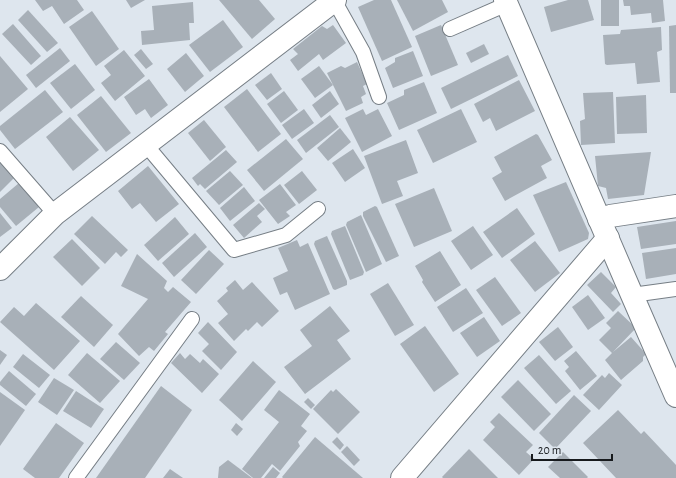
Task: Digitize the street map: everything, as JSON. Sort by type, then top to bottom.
[{"type":"street","points":[[0,269],[55,214],[335,0]]},
{"type":"street","points":[[506,2],[676,396]]},
{"type":"street","points":[[402,478],[603,228],[610,216],[676,206]]},
{"type":"lane","points":[[335,0],[363,52],[379,97]]},
{"type":"lane","points":[[450,29],[506,2]]},
{"type":"lane","points":[[146,145],[234,250],[286,235],[318,209]]},
{"type":"lane","points":[[0,151],[55,214]]},
{"type":"lane","points":[[632,295],[676,289]]},
{"type":"lane","points":[[76,478],[192,319]]},
{"type":"building","points":[[35,0],[77,0],[84,10],[64,24],[52,6],[43,11]]},
{"type":"building","points":[[126,0],[145,0],[131,8]]},
{"type":"building","points":[[219,0],[259,0],[275,19],[252,39]]},
{"type":"building","points":[[374,0],[391,0],[412,47],[382,61],[358,7]]},
{"type":"building","points":[[397,0],[442,0],[448,12],[413,31]]},
{"type":"building","points":[[568,0],[588,0],[594,20],[551,32],[544,7]]},
{"type":"building","points":[[601,0],[619,0],[619,26],[601,26]]},
{"type":"building","points":[[623,0],[663,0],[665,21],[652,23],[651,13],[631,15],[630,6],[624,6]]},
{"type":"building","points":[[193,2],[194,23],[189,23],[190,40],[142,45],[141,31],[154,30],[152,6]]},
{"type":"building","points":[[28,10],[58,43],[47,52],[18,20]]},
{"type":"building","points":[[92,11],[119,49],[96,66],[69,27]]},
{"type":"building","points":[[223,20],[243,47],[210,72],[189,45]]},
{"type":"building","points":[[13,24],[41,56],[31,65],[2,34]]},
{"type":"building","points":[[333,25],[346,43],[323,60],[319,54],[298,71],[290,60],[298,54],[293,49],[322,26],[327,29]]},
{"type":"building","points":[[441,25],[458,65],[431,76],[415,36]]},
{"type":"building","points":[[676,25],[676,93],[670,93],[669,26]]},
{"type":"building","points":[[661,27],[662,50],[657,52],[660,82],[637,84],[635,63],[605,64],[603,35],[620,34],[621,30]]},
{"type":"building","points":[[484,44],[489,54],[471,63],[466,53]]},
{"type":"building","points":[[60,48],[70,61],[36,88],[26,75]]},
{"type":"building","points":[[141,49],[153,64],[146,69],[134,55]]},
{"type":"building","points":[[124,50],[145,76],[115,101],[101,83],[111,75],[104,66]]},
{"type":"building","points":[[413,51],[423,76],[393,88],[385,68],[395,62],[395,58]]},
{"type":"building","points":[[186,53],[204,76],[185,92],[167,69]]},
{"type":"building","points":[[508,55],[518,76],[451,109],[441,88]]},
{"type":"building","points":[[0,56],[28,89],[0,112]]},
{"type":"building","points":[[357,62],[367,84],[363,86],[366,94],[361,97],[363,103],[346,111],[327,73],[341,66],[345,68]]},
{"type":"building","points":[[75,64],[95,90],[71,109],[50,83]]},
{"type":"building","points":[[319,66],[333,85],[315,98],[301,79]]},
{"type":"building","points":[[271,73],[282,89],[267,100],[255,85]]},
{"type":"building","points":[[149,79],[168,105],[151,118],[145,109],[136,115],[124,97]]},
{"type":"building","points":[[519,80],[535,111],[496,131],[490,118],[483,122],[474,104]]},
{"type":"building","points":[[424,82],[437,113],[399,130],[387,103],[404,95],[404,90]]},
{"type":"building","points":[[247,89],[281,134],[258,152],[224,107]]},
{"type":"building","points":[[45,90],[63,112],[15,149],[0,130],[0,126]]},
{"type":"building","points":[[284,91],[298,110],[281,123],[267,104]]},
{"type":"building","points":[[330,91],[339,104],[321,118],[312,105]]},
{"type":"building","points":[[613,92],[615,143],[581,145],[580,121],[585,119],[583,93]]},
{"type":"building","points":[[646,95],[647,133],[617,134],[616,97]]},
{"type":"building","points":[[101,96],[131,133],[106,152],[77,115]]},
{"type":"building","points":[[304,109],[314,123],[292,139],[282,125]]},
{"type":"building","points":[[363,109],[366,115],[378,109],[392,136],[362,152],[345,118]]},
{"type":"building","points":[[461,109],[477,142],[433,163],[417,130]]},
{"type":"building","points":[[330,115],[339,127],[306,153],[297,140]]},
{"type":"building","points":[[70,117],[99,150],[73,171],[46,137]]},
{"type":"building","points":[[204,120],[226,147],[210,161],[188,133]]},
{"type":"building","points":[[340,128],[351,142],[328,161],[317,148]]},
{"type":"building","points":[[536,134],[552,160],[541,166],[547,178],[505,201],[492,178],[502,172],[494,157]]},
{"type":"building","points":[[286,139],[303,159],[264,191],[247,170]]},
{"type":"building","points":[[406,140],[418,173],[397,181],[403,196],[382,204],[364,156]]},
{"type":"building","points":[[353,149],[365,168],[345,182],[332,163]]},
{"type":"building","points":[[226,150],[237,162],[205,189],[200,184],[198,186],[192,178]]},
{"type":"building","points":[[651,152],[644,195],[608,199],[606,188],[598,186],[595,156]]},
{"type":"building","points":[[0,161],[15,177],[0,192]]},
{"type":"building","points":[[148,166],[179,204],[156,222],[140,203],[132,209],[118,191]]},
{"type":"building","points":[[230,171],[243,185],[219,205],[206,191]]},
{"type":"building","points":[[302,171],[317,190],[299,204],[284,185]]},
{"type":"building","points":[[566,182],[589,233],[588,239],[559,252],[533,195]]},
{"type":"building","points":[[19,183],[39,207],[16,226],[0,207],[0,199]]},
{"type":"building","points":[[280,184],[296,205],[286,212],[290,216],[278,224],[259,200]]},
{"type":"building","points":[[244,187],[255,201],[230,221],[220,208]]},
{"type":"building","points":[[434,188],[452,231],[414,247],[395,204]]},
{"type":"building","points":[[259,203],[265,209],[257,216],[262,222],[244,238],[233,225]]},
{"type":"building","points":[[375,206],[377,207],[399,256],[386,262],[363,216],[363,212]]},
{"type":"building","points":[[517,208],[535,234],[502,258],[483,232]]},
{"type":"building","points":[[0,213],[12,228],[0,237]]},
{"type":"building","points":[[361,215],[382,264],[366,272],[346,225],[347,222]]},
{"type":"building","points":[[92,216],[128,250],[121,257],[116,252],[105,264],[74,234]]},
{"type":"building","points":[[175,217],[189,234],[158,261],[144,245]]},
{"type":"building","points":[[676,221],[676,244],[641,249],[637,227]]},
{"type":"building","points":[[345,226],[364,272],[363,275],[350,280],[331,234],[332,231]]},
{"type":"building","points":[[473,226],[493,255],[471,270],[451,241]]},
{"type":"building","points":[[195,233],[207,247],[174,277],[162,263]]},
{"type":"building","points":[[327,236],[347,281],[347,285],[335,290],[333,289],[314,244],[315,241]]},
{"type":"building","points":[[72,239],[100,268],[82,286],[53,257]]},
{"type":"building","points":[[297,240],[300,247],[308,243],[330,294],[295,310],[287,292],[280,295],[273,278],[288,271],[278,248]]},
{"type":"building","points":[[535,241],[560,273],[535,292],[510,260]]},
{"type":"building","points":[[676,248],[676,274],[646,279],[642,253]]},
{"type":"building","points":[[209,250],[224,264],[196,294],[181,280]]},
{"type":"building","points":[[440,251],[461,285],[435,302],[422,282],[423,280],[415,266]]},
{"type":"building","points":[[137,254],[167,281],[164,288],[168,292],[173,287],[191,302],[165,332],[168,334],[154,351],[149,347],[139,356],[118,334],[148,299],[121,286]]},
{"type":"building","points":[[601,272],[616,287],[611,293],[621,304],[613,312],[587,285]]},
{"type":"building","points":[[495,277],[521,313],[502,326],[476,290]]},
{"type":"building","points":[[235,280],[243,290],[252,282],[279,311],[262,327],[257,322],[248,331],[246,329],[234,341],[218,323],[228,314],[217,301],[228,291],[226,288]]},
{"type":"building","points":[[388,283],[414,325],[395,336],[370,294]]},
{"type":"building","points":[[466,288],[483,313],[453,332],[437,307]]},
{"type":"building","points":[[588,295],[605,318],[588,330],[572,307]]},
{"type":"building","points":[[81,296],[113,325],[94,347],[61,317]]},
{"type":"building","points":[[36,303],[80,341],[54,370],[0,322],[14,307],[24,316]]},
{"type":"building","points":[[330,306],[350,331],[337,340],[351,359],[305,394],[284,367],[312,346],[300,330]]},
{"type":"building","points":[[618,311],[636,328],[613,352],[631,337],[646,354],[643,357],[643,361],[621,380],[605,360],[612,353],[599,340],[611,328],[606,323]]},
{"type":"building","points":[[484,317],[500,341],[477,357],[460,333]]},
{"type":"building","points":[[208,322],[237,352],[221,370],[202,351],[209,344],[198,333]]},
{"type":"building","points":[[425,326],[459,374],[434,392],[400,344]]},
{"type":"building","points":[[558,327],[573,347],[555,361],[539,342]]},
{"type":"building","points":[[116,342],[140,363],[124,380],[100,359]]},
{"type":"building","points":[[0,350],[7,355],[0,365]]},
{"type":"building","points":[[576,351],[597,376],[580,390],[565,371],[569,367],[564,361]]},
{"type":"building","points":[[87,353],[120,381],[100,403],[68,375]]},
{"type":"building","points":[[180,353],[185,359],[190,354],[200,363],[203,359],[219,374],[202,393],[171,363]]},
{"type":"building","points":[[23,354],[50,375],[39,388],[13,367]]},
{"type":"building","points":[[539,355],[571,391],[556,404],[524,368]]},
{"type":"building","points":[[253,361],[276,382],[242,421],[219,400]]},
{"type":"building","points":[[9,371],[36,394],[26,406],[0,385],[0,382]]},
{"type":"building","points":[[609,373],[622,385],[599,410],[583,395],[602,375],[605,378]]},
{"type":"building","points":[[54,378],[74,390],[57,415],[38,402]]},
{"type":"building","points":[[518,380],[551,414],[534,431],[501,397]]},
{"type":"building","points":[[161,386],[192,410],[145,478],[96,478]]},
{"type":"building","points":[[336,389],[360,412],[338,434],[313,409],[331,390],[333,392]]},
{"type":"building","points":[[279,390],[310,414],[301,426],[307,431],[298,442],[300,446],[280,471],[272,464],[261,478],[253,478],[242,469],[279,422],[264,410]]},
{"type":"building","points":[[76,391],[104,409],[91,428],[63,411]]},
{"type":"building","points":[[0,392],[25,410],[0,446]]},
{"type":"building","points":[[574,395],[591,411],[555,449],[539,433]]},
{"type":"building","points":[[308,398],[315,405],[311,409],[304,402]]},
{"type":"building","points":[[618,410],[641,434],[644,431],[676,465],[676,478],[616,478],[583,443]]},
{"type":"building","points":[[499,413],[533,445],[526,452],[534,459],[519,475],[483,440],[495,427],[490,422]]},
{"type":"building","points":[[56,423],[84,443],[59,478],[35,478],[23,469]]},
{"type":"building","points":[[236,423],[243,429],[237,436],[231,430]]},
{"type":"building","points":[[315,437],[363,478],[283,478],[282,477]]},
{"type":"building","points":[[337,437],[344,445],[340,450],[332,442]]},
{"type":"building","points":[[347,446],[360,460],[354,466],[341,452]]},
{"type":"building","points":[[469,449],[498,478],[442,477]]},
{"type":"building","points":[[563,452],[588,477],[587,478],[560,478],[548,467]]},
{"type":"building","points":[[228,460],[252,478],[218,478],[219,467]]},
{"type":"building","points":[[273,467],[280,473],[276,478],[264,478]]},
{"type":"building","points":[[170,469],[183,478],[163,478]]}]
